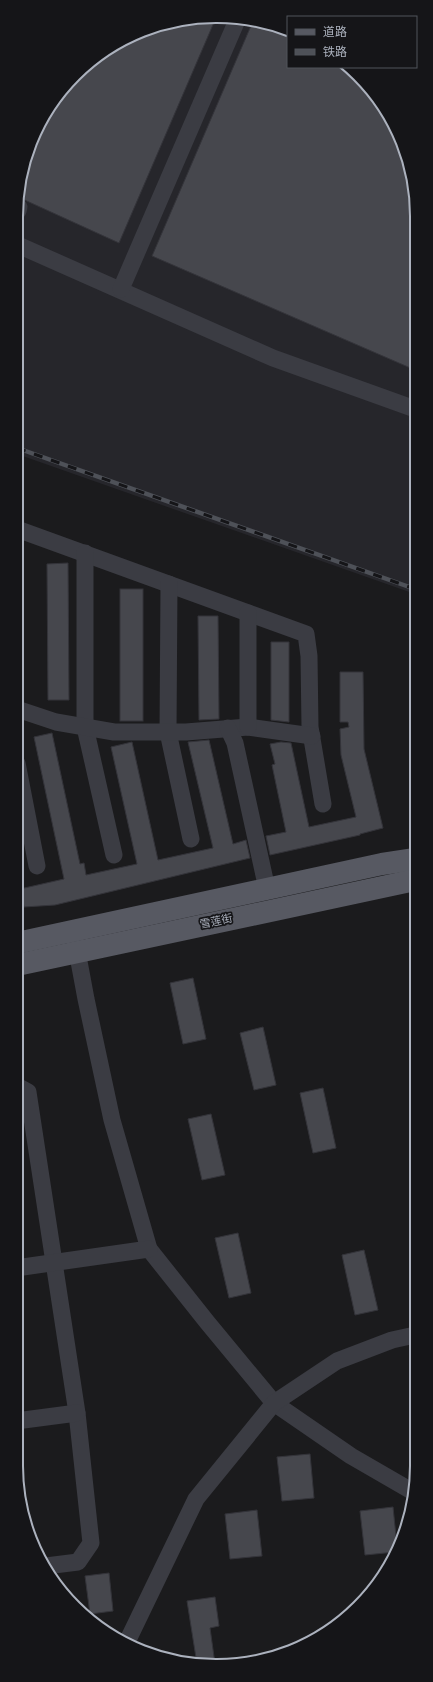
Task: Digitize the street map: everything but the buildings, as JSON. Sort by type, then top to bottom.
[{"type":"main road","name":"雪莲街","points":[[23,963],[76,941],[267,889],[382,864],[410,860]]},
{"type":"main road","name":"雪莲街","points":[[23,943],[76,941],[410,881]]},
{"type":"street","points":[[121,289],[235,24]]},
{"type":"street","points":[[23,247],[121,289],[274,358],[410,407]]},
{"type":"street","points":[[23,531],[306,634],[309,656],[312,736],[323,804]]},
{"type":"street","points":[[85,553],[85,727],[114,855]]},
{"type":"street","points":[[169,584],[168,732],[191,839]]},
{"type":"street","points":[[248,613],[248,727]]},
{"type":"street","points":[[23,711],[56,722],[114,732],[168,732],[248,727],[312,736]]},
{"type":"street","points":[[228,728],[235,743],[267,889]]},
{"type":"street","points":[[23,794],[37,866]]},
{"type":"street","points":[[76,941],[112,1120],[149,1249],[274,1403],[351,1456],[408,1489]]},
{"type":"street","points":[[23,1090],[28,1092],[77,1413],[91,1543],[78,1562],[51,1565]]},
{"type":"street","points":[[23,1267],[149,1249]]},
{"type":"street","points":[[129,1638],[196,1499],[274,1403],[337,1361],[392,1340],[410,1336]]},
{"type":"street","points":[[23,1420],[77,1413]]},
{"type":"shaded area","points":[[204,23],[229,23],[279,33],[287,36],[287,68],[340,68],[370,99],[390,131],[400,154],[410,204],[410,592],[23,456],[23,204],[33,154],[49,120],[71,89],[99,63],[131,43],[154,33]]},
{"type":"railway","points":[[23,450],[410,587]]}]
